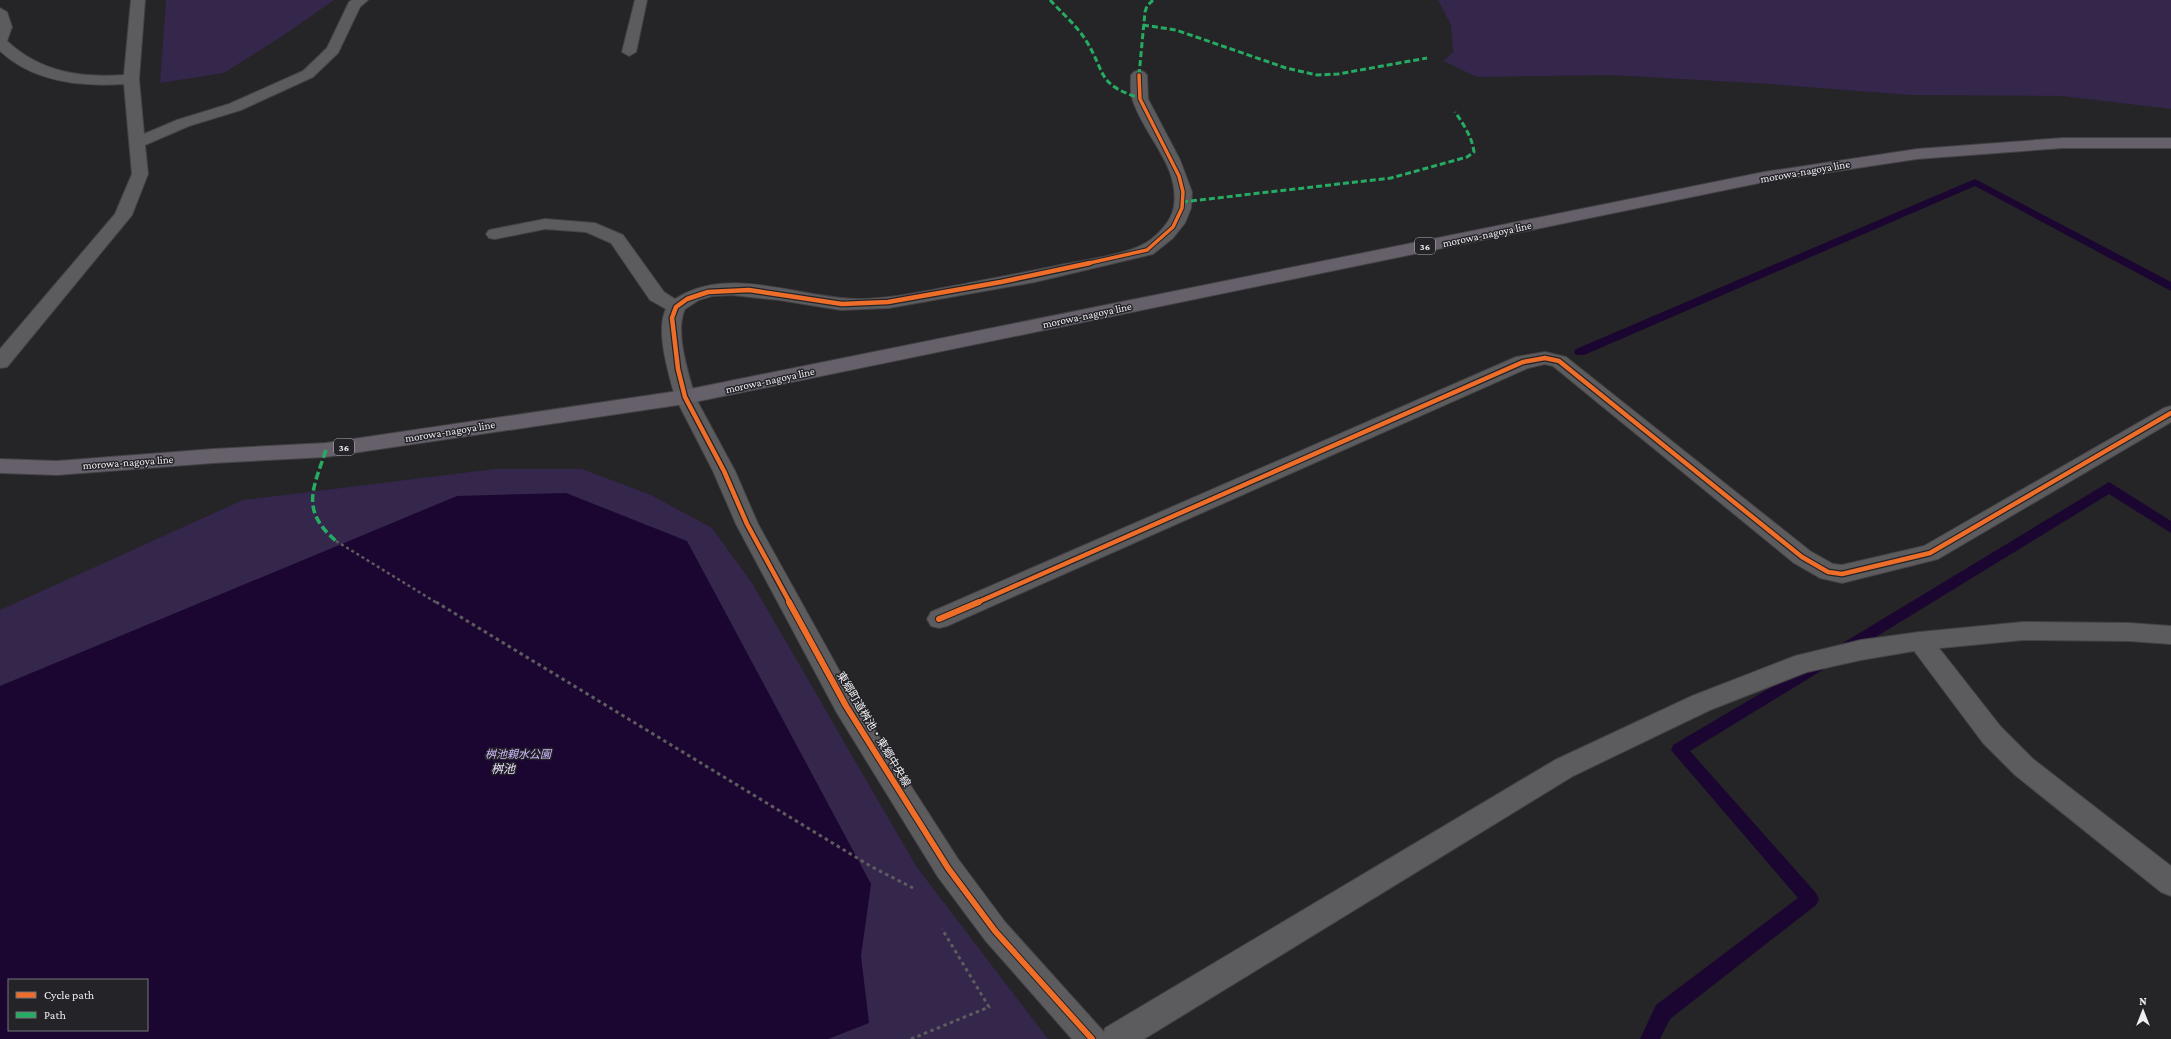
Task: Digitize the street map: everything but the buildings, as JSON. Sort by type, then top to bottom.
[{"type":"main road","name":"morowa-nagoya line","points":[[0,466],[57,468],[213,456],[326,450],[685,397],[1764,177],[1917,154],[2063,143],[2171,143]]},
{"type":"street","points":[[0,362],[123,215],[140,174],[131,79],[138,0]]},
{"type":"street","points":[[136,143],[183,123],[235,107],[308,74],[333,50],[354,5],[361,0]]},
{"type":"street","points":[[0,12],[5,27],[0,40]]},
{"type":"street","points":[[0,43],[10,55],[32,67],[55,75],[85,80],[131,79]]},
{"type":"street","points":[[495,234],[545,224],[589,227],[616,239],[657,296],[676,307],[697,294],[749,290],[842,304],[888,302],[1001,282],[1147,250],[1164,236],[1177,222],[1182,205],[1183,186],[1171,157],[1140,98],[1139,75]]},
{"type":"street","name":"東郷町道桝池・東郷中央線","points":[[676,307],[672,318],[672,328],[678,369],[685,397],[724,471],[747,524],[846,706],[948,868],[995,931],[1092,1039]]},
{"type":"street","points":[[939,619],[1523,362],[1545,358],[1559,362],[1802,557],[1828,572],[1842,574],[1930,553],[2171,413]]},
{"type":"street","points":[[1116,1039],[1564,768],[1702,703],[1804,663],[1861,650],[1920,641],[2023,631],[2129,632],[2171,635]]},
{"type":"street","points":[[1920,641],[1992,734],[2024,767],[2171,883]]},
{"type":"lane","points":[[629,52],[641,0]]},
{"type":"path","points":[[336,541],[872,867],[919,890]]},
{"type":"path","points":[[911,1039],[989,1007],[938,923]]},
{"type":"green space","points":[[166,0],[334,0],[284,35],[224,73],[160,83]]},
{"type":"green space","points":[[1438,0],[2171,0],[2171,109],[2062,96],[1910,95],[1770,84],[1612,75],[1477,77],[1443,61],[1453,52],[1451,25]]},
{"type":"green space","name":"桝池","points":[[495,469],[582,469],[651,495],[712,528],[752,583],[916,866],[1048,1039],[0,1039],[0,610],[243,500]]},
{"type":"water","name":"桝池","points":[[566,493],[687,541],[871,884],[861,956],[869,1023],[828,1039],[0,1039],[0,686],[457,496]]},
{"type":"waterway","points":[[1580,352],[1975,182],[2171,287]]},
{"type":"waterway","points":[[1843,650],[2109,487],[2171,528]]},
{"type":"waterway","points":[[1650,1039],[1663,1012],[1810,899],[1679,750],[1824,662]]},
{"type":"marked path","points":[[1050,0],[1085,38],[1108,84],[1120,92],[1140,98]]},
{"type":"marked path","points":[[1139,75],[1145,12],[1147,6],[1153,0]]},
{"type":"marked path","points":[[1143,25],[1176,30],[1286,68],[1317,75],[1338,74],[1427,58]]},
{"type":"marked path","points":[[1182,202],[1391,178],[1467,157],[1474,152],[1472,141],[1455,112]]},
{"type":"marked path","points":[[326,450],[314,488],[312,499],[313,510],[324,531],[336,541]]},
{"type":"cycle path","points":[[1092,1039],[995,931],[948,868],[846,706],[747,524],[724,471],[685,397],[678,369],[672,318],[676,307],[687,299],[708,292],[749,290],[842,304],[888,302],[1001,282],[1147,250],[1166,234],[1176,223],[1182,208],[1183,192],[1179,176],[1172,160],[1140,99],[1139,75]]},
{"type":"cycle path","points":[[939,619],[1523,362],[1545,358],[1559,361],[1802,557],[1828,572],[1842,574],[1930,553],[2171,413]]},
{"type":"park label","name":"桝池親水公園","points":[[518,754]]}]
